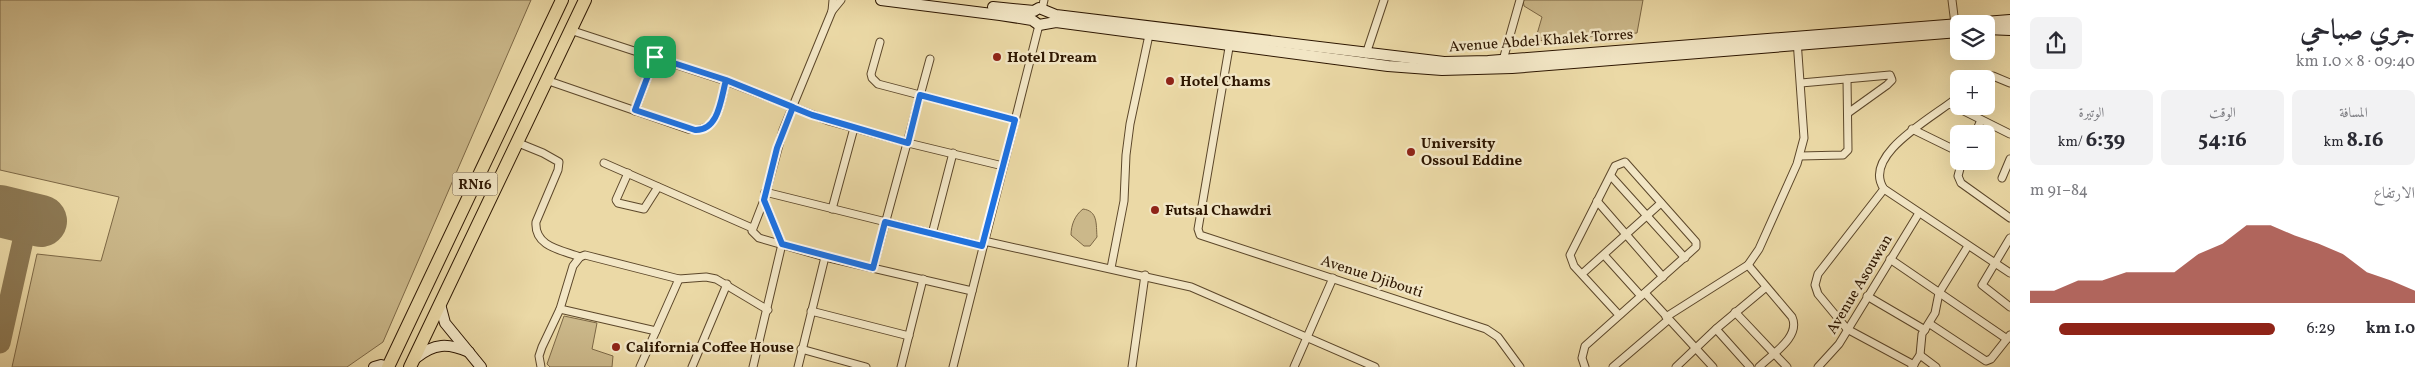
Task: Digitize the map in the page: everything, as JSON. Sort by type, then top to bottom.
[{"type":"highway","name":"RN16","points":[[388,367],[562,0]]},
{"type":"highway","name":"RN16","points":[[412,363],[585,0]]},
{"type":"main road","name":"Avenue Abdel Khalek Torres","points":[[881,0],[1056,15],[1397,67],[1461,70],[1950,29]]},
{"type":"main road","name":"Avenue Abdel Khalek Torres","points":[[937,0],[1040,14],[1056,22],[1149,35],[1444,62],[1503,60],[1797,41]]},
{"type":"main road","name":"Avenue Abdel Khalek Torres","points":[[1995,22],[2010,20]]},
{"type":"main road","points":[[1995,29],[2010,30]]},
{"type":"main road","points":[[440,304],[446,323],[481,367]]},
{"type":"main road","points":[[412,363],[426,350],[438,345],[459,348],[469,352]]},
{"type":"main road","points":[[374,367],[381,365],[388,367]]},
{"type":"street","points":[[752,228],[764,196],[777,148],[832,11],[833,0]]},
{"type":"street","points":[[832,11],[842,0]]},
{"type":"street","points":[[1366,54],[1384,0]]},
{"type":"street","points":[[1503,60],[1520,0]]},
{"type":"street","points":[[1952,0],[1955,15]]},
{"type":"street","points":[[953,367],[1040,14]]},
{"type":"street","points":[[570,30],[726,80],[793,107],[854,128],[1003,166]]},
{"type":"street","points":[[1111,268],[1124,201],[1126,155],[1130,124],[1149,35]]},
{"type":"street","name":"Avenue Djibouti","points":[[1230,41],[1198,229],[1200,236],[1333,278],[1486,330],[1498,337],[1519,367]]},
{"type":"street","points":[[1614,367],[1667,318],[1748,265],[1759,249],[1800,156],[1805,132],[1797,41]]},
{"type":"street","points":[[880,42],[872,74],[874,81],[1015,120]]},
{"type":"street","points":[[635,110],[655,57]]},
{"type":"street","points":[[873,268],[930,59]]},
{"type":"street","points":[[1801,83],[1882,74],[1890,75],[1892,78],[1887,85],[1848,113]]},
{"type":"street","points":[[1995,77],[2010,83]]},
{"type":"street","points":[[1800,156],[1846,154],[1849,146],[1847,79]]},
{"type":"street","points":[[546,80],[688,129],[701,130],[715,119],[726,80]]},
{"type":"street","points":[[1950,104],[1912,129],[1901,139],[1880,168],[1879,182],[1884,189],[2010,273]]},
{"type":"street","points":[[1971,115],[2010,134]]},
{"type":"street","points":[[1979,125],[1981,120]]},
{"type":"street","points":[[832,209],[854,128]]},
{"type":"street","points":[[1912,129],[1950,148]]},
{"type":"street","points":[[516,142],[543,152],[559,162],[558,170],[536,222],[535,229],[541,240],[546,244],[580,257]]},
{"type":"street","points":[[932,234],[953,153]]},
{"type":"street","points":[[2002,178],[2010,159]]},
{"type":"street","points":[[1585,367],[1582,358],[1585,346],[1696,247],[1696,242],[1624,162],[1615,166],[1570,255],[1574,266],[1583,273],[1619,315]]},
{"type":"street","points":[[604,163],[752,228],[755,235],[765,240],[825,257],[972,291]]},
{"type":"street","points":[[1960,170],[1958,176],[1961,182],[2010,218]]},
{"type":"street","points":[[628,173],[616,200],[618,203],[644,209],[658,187]]},
{"type":"street","points":[[1611,176],[1685,258]]},
{"type":"street","points":[[1884,189],[1816,280],[1818,294],[1847,329],[1913,366],[1920,355],[1921,341],[1925,330],[1935,313],[1939,293],[1968,246]]},
{"type":"street","points":[[764,196],[832,209],[932,234],[1111,268],[1192,287],[1375,367]]},
{"type":"street","points":[[753,367],[768,310],[782,244],[764,196]]},
{"type":"street","points":[[1597,201],[1663,277]]},
{"type":"street","points":[[1583,273],[1661,203]]},
{"type":"street","name":"Avenue Asouwan","points":[[1818,367],[1839,344],[1919,212]]},
{"type":"street","points":[[2010,238],[1982,285],[2010,307]]},
{"type":"street","points":[[541,367],[539,356],[560,309],[573,266],[580,257],[585,255],[679,279],[706,276],[727,284],[768,310]]},
{"type":"street","points":[[1604,255],[1713,367]]},
{"type":"street","points":[[798,367],[825,257]]},
{"type":"street","points":[[1890,259],[1939,293],[2009,337],[1991,359],[1986,361],[1930,324]]},
{"type":"street","points":[[1748,265],[1765,288],[1792,317],[1796,325],[1794,334],[1759,367]]},
{"type":"street","points":[[1132,367],[1145,275]]},
{"type":"street","points":[[1294,367],[1308,339],[1333,278]]},
{"type":"street","points":[[640,367],[679,279]]},
{"type":"street","points":[[901,367],[922,279]]},
{"type":"street","points":[[692,367],[727,284]]},
{"type":"street","points":[[1677,367],[1716,329],[1765,288]]},
{"type":"street","points":[[1867,296],[1925,330]]},
{"type":"street","points":[[560,309],[656,332]]},
{"type":"street","points":[[811,311],[909,336]]},
{"type":"street","points":[[1735,312],[1787,367]]},
{"type":"street","points":[[1716,329],[1750,367]]},
{"type":"street","points":[[801,349],[866,367]]},
{"type":"street","points":[[1920,355],[1936,367]]},
{"type":"shaded area","points":[[0,0],[531,0],[383,342],[347,367],[12,367],[37,254],[101,261],[119,197],[0,170]]},
{"type":"shaded area","points":[[1523,0],[1643,0],[1637,33],[1535,41],[1542,17],[1524,6]]},
{"type":"shaded area","points":[[1083,209],[1088,210],[1094,215],[1096,223],[1097,237],[1090,246],[1084,246],[1071,235],[1074,220]]},
{"type":"shaded area","points":[[564,316],[597,323],[592,349],[613,356],[612,367],[550,367],[547,364]]},
{"type":"taxiway","points":[[0,343],[28,218]]},
{"type":"runway","points":[[0,211],[41,221]]},
{"type":"place","name":"Hotel Dream","points":[[997,57]]},
{"type":"place","name":"Hotel Chams","points":[[1170,81]]},
{"type":"place","name":"University Ossoul Eddine","points":[[1411,152]]},
{"type":"place","name":"Futsal Chawdri","points":[[1155,210]]},
{"type":"place","name":"California Coffee House","points":[[616,347]]},
{"type":"route","points":[[655,57],[635,110],[688,129],[701,130],[711,125],[715,119],[726,80],[793,107],[812,115],[908,143],[920,95],[1015,120],[982,246],[885,222],[873,268],[825,257],[782,244],[764,200],[777,148],[793,107],[726,80],[655,57]]}]
